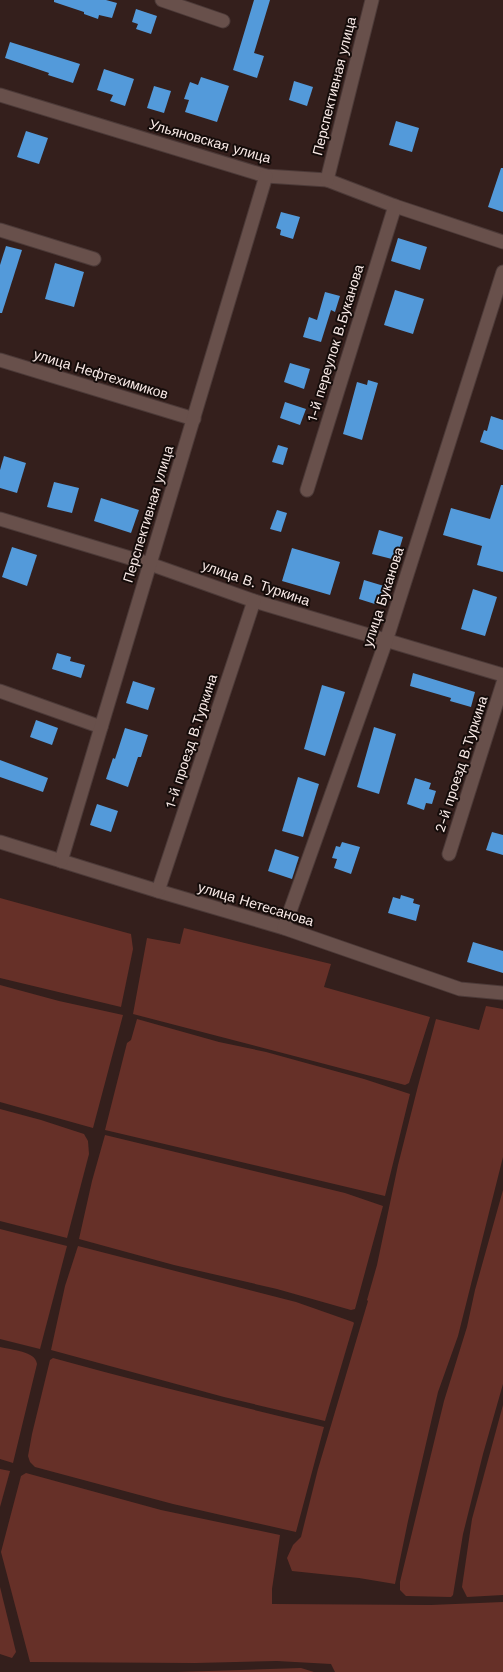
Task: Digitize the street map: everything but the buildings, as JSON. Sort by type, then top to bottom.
[{"type":"street","points":[[162,0],[223,21]]},
{"type":"street","name":"Перспективная улица","points":[[327,180],[372,0]]},
{"type":"street","name":"Ульяновская улица","points":[[0,95],[266,176],[327,180],[395,206],[503,242]]},
{"type":"street","name":"Перспективная улица","points":[[61,861],[266,176]]},
{"type":"street","name":"1-й переулок В.Буканова","points":[[307,490],[395,206]]},
{"type":"street","points":[[0,230],[94,259]]},
{"type":"street","name":"улица Буканова","points":[[284,928],[386,642],[503,272]]},
{"type":"street","name":"улица Нефтехимиков","points":[[0,360],[194,419]]},
{"type":"street","name":"улица В. Туркина","points":[[0,519],[150,564],[254,601],[386,642],[503,675]]},
{"type":"street","name":"1-й проезд В.Туркина","points":[[158,891],[254,601]]},
{"type":"street","name":"2-й проезд В.Туркина","points":[[449,854],[503,683]]},
{"type":"street","points":[[0,691],[101,727]]},
{"type":"street","name":"улица Нетесанова","points":[[0,842],[284,928],[460,989],[503,993]]},
{"type":"shaded area","points":[[0,898],[131,934],[133,949],[121,1007],[0,978]]},
{"type":"shaded area","points":[[184,928],[331,964],[324,987],[430,1017],[409,1083],[405,1085],[133,1014],[147,938],[180,944]]},
{"type":"shaded area","points":[[0,985],[59,1001],[123,1015],[93,1128],[0,1102]]},
{"type":"shaded area","points":[[486,1006],[503,1009],[503,1157],[458,1336],[438,1392],[395,1584],[359,1578],[292,1571],[287,1558],[293,1545],[301,1537],[318,1469],[368,1301],[398,1165],[436,1019],[479,1030]]},
{"type":"shaded area","points":[[137,1019],[219,1042],[266,1052],[364,1079],[410,1094],[385,1196],[105,1130],[127,1043],[131,1040]]},
{"type":"shaded area","points":[[0,1109],[84,1134],[88,1141],[89,1154],[67,1238],[0,1221]]},
{"type":"shaded area","points":[[105,1135],[345,1193],[383,1206],[355,1309],[351,1310],[277,1289],[174,1265],[79,1239],[92,1181]]},
{"type":"shaded area","points":[[503,1190],[503,1384],[483,1454],[463,1534],[453,1595],[451,1597],[406,1596],[400,1590],[400,1582],[444,1401],[467,1327],[475,1290]]},
{"type":"shaded area","points":[[0,1229],[67,1246],[40,1349],[0,1339]]},
{"type":"shaded area","points":[[78,1246],[296,1302],[353,1322],[354,1323],[325,1421],[224,1397],[51,1350],[65,1286]]},
{"type":"shaded area","points":[[0,1347],[28,1354],[36,1360],[37,1364],[13,1463],[0,1459]]},
{"type":"shaded area","points":[[53,1358],[324,1427],[296,1532],[173,1504],[35,1467],[30,1462],[28,1456],[50,1360]]},
{"type":"shaded area","points":[[503,1405],[503,1595],[467,1597],[462,1587],[472,1519]]},
{"type":"shaded area","points":[[0,1469],[10,1471],[0,1507]]},
{"type":"shaded area","points":[[26,1473],[161,1510],[280,1535],[272,1589],[272,1604],[431,1605],[503,1602],[503,1672],[335,1672],[331,1664],[277,1661],[195,1663],[30,1662],[1,1552],[21,1476]]},
{"type":"shaded area","points":[[0,1587],[16,1652],[12,1658],[0,1654]]},
{"type":"shaded area","points":[[301,1668],[314,1672],[176,1672]]}]
